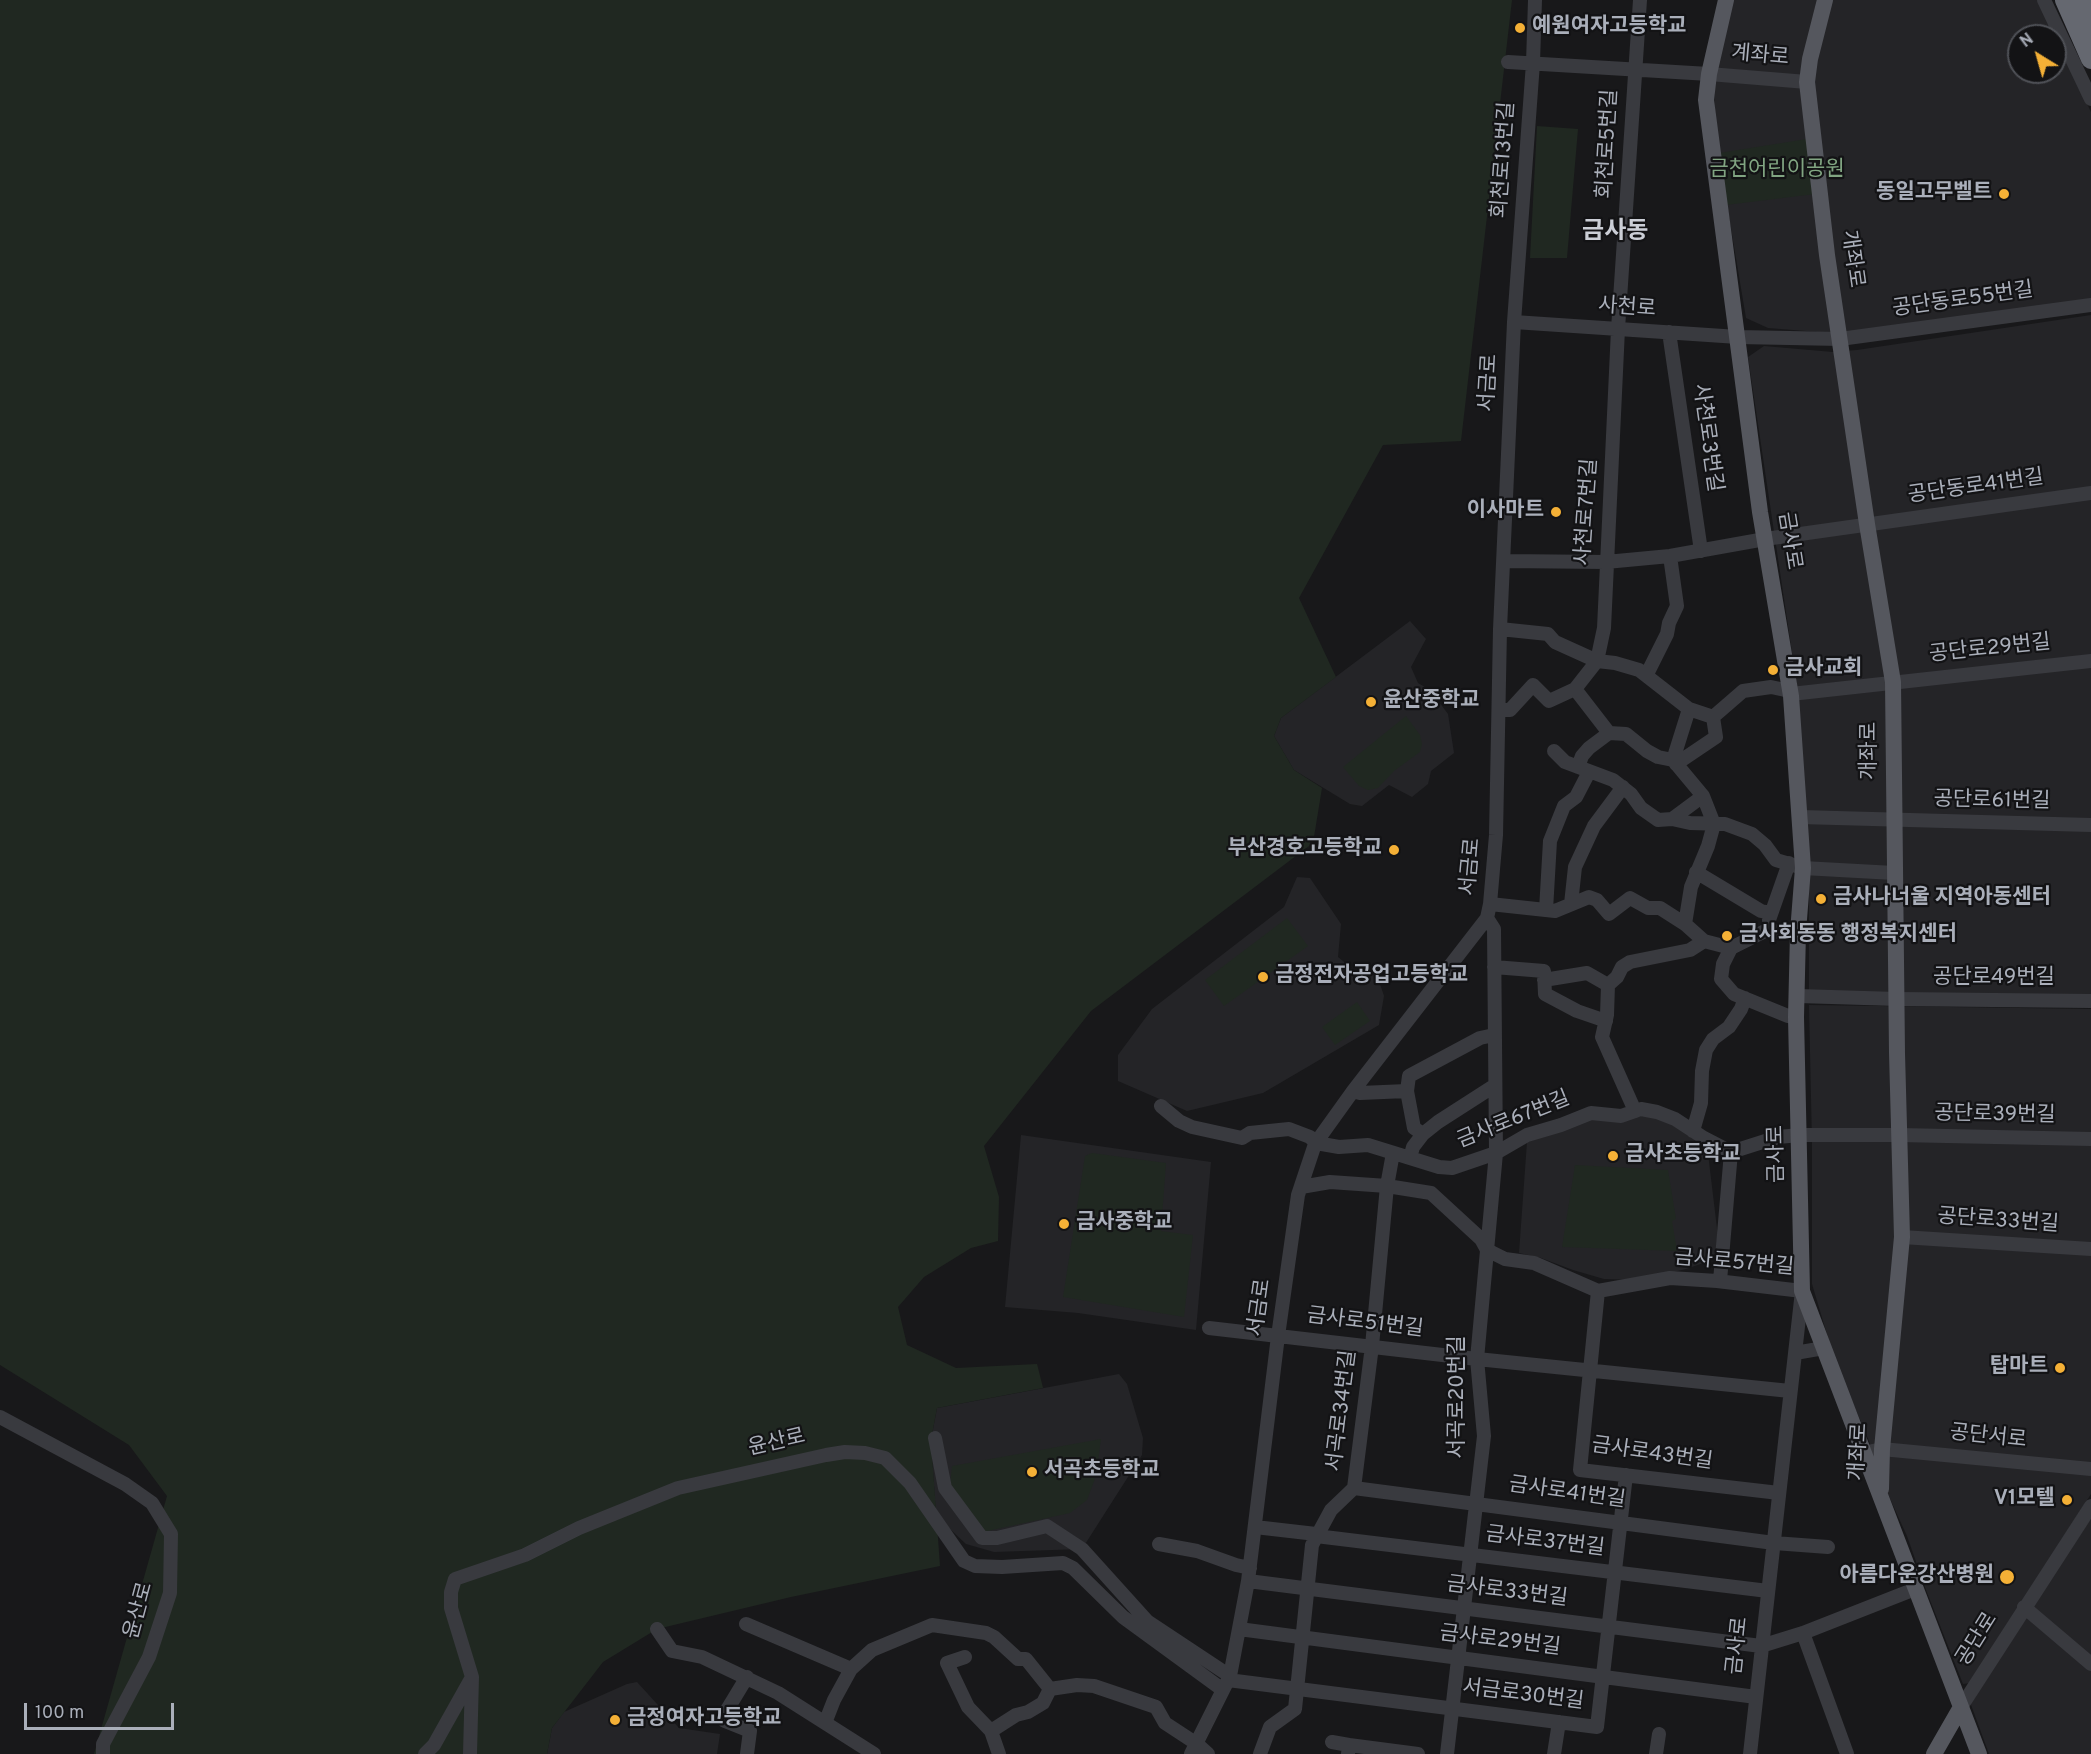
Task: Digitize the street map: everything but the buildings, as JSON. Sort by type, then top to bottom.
[{"type":"highway","points":[[2065,0],[2091,59]]},
{"type":"highway","points":[[2082,0],[2091,7]]},
{"type":"highway","points":[[2082,0],[2091,25]]},
{"type":"main road","name":"금사로","points":[[1726,0],[1709,74],[1706,100],[1765,539],[1791,694],[1800,817],[1796,865],[1798,932],[1796,1017],[1803,1291],[1881,1499]]},
{"type":"main road","name":"개좌로","points":[[1825,0],[1810,59],[1807,82],[1827,255],[1893,682],[1893,821],[1902,1236],[1882,1449],[1881,1499],[1979,1754]]},
{"type":"main road","points":[[1934,1754],[1961,1707]]},
{"type":"street","name":"회천로13번길","points":[[1514,322],[1533,63],[1535,0]]},
{"type":"street","name":"회천로5번길","points":[[1618,329],[1640,0]]},
{"type":"street","points":[[2044,0],[2091,99]]},
{"type":"street","name":"회천로5번길","points":[[1508,62],[1635,69]]},
{"type":"street","points":[[1635,69],[1709,74]]},
{"type":"street","name":"계좌로","points":[[1709,74],[1807,82]]},
{"type":"street","name":"공단동로55번길","points":[[1738,337],[1840,339],[2091,305]]},
{"type":"street","name":"사천로","points":[[1514,322],[1738,337]]},
{"type":"street","name":"서금로","points":[[1194,1749],[1227,1682],[1239,1629],[1249,1574],[1278,1336],[1300,1187],[1316,1143],[1489,911],[1496,835],[1500,629],[1514,322]]},
{"type":"street","name":"사천로7번길","points":[[1499,710],[1510,710],[1533,685],[1549,701],[1575,689],[1597,661],[1604,628],[1618,329]]},
{"type":"street","name":"사천로3번길","points":[[1669,332],[1701,550]]},
{"type":"street","name":"공단동로41번길","points":[[1867,524],[2090,497]]},
{"type":"street","points":[[1504,561],[1606,562],[1671,556],[1867,524]]},
{"type":"street","points":[[1647,674],[1667,634],[1669,623],[1677,606],[1671,556]]},
{"type":"street","points":[[1500,629],[1548,634],[1555,642],[1597,661],[1647,674],[1689,709],[1713,717]]},
{"type":"street","name":"공단로29번길","points":[[1893,682],[2091,661]]},
{"type":"street","points":[[1713,717],[1743,692],[1770,687],[1785,690],[1791,694],[1893,682]]},
{"type":"street","points":[[1575,689],[1609,733]]},
{"type":"street","points":[[1674,762],[1689,709]]},
{"type":"street","points":[[1674,762],[1716,737],[1713,717]]},
{"type":"street","points":[[1546,910],[1550,841],[1564,806],[1576,797],[1583,769],[1582,756],[1609,733],[1626,734],[1647,751],[1674,762],[1703,796],[1714,824],[1708,846],[1691,887],[1685,924]]},
{"type":"street","points":[[1554,751],[1565,762],[1612,780],[1623,787],[1641,808],[1658,820],[1725,824],[1752,834],[1776,860],[1796,865],[1894,873]]},
{"type":"street","points":[[1571,904],[1575,867],[1594,826],[1623,787]]},
{"type":"street","points":[[1671,819],[1703,796]]},
{"type":"street","points":[[1800,817],[1893,821]]},
{"type":"street","name":"공단로61번길","points":[[1893,821],[2091,825]]},
{"type":"street","points":[[1767,930],[1771,913],[1796,865]]},
{"type":"street","points":[[1696,872],[1761,911],[1771,913]]},
{"type":"street","points":[[1489,911],[1555,910],[1589,897],[1597,900],[1608,914],[1630,898],[1648,908],[1660,908],[1685,924],[1704,941],[1731,948]]},
{"type":"street","name":"서곡로20번길","points":[[1447,1754],[1484,1436],[1477,1359],[1496,1153],[1494,929],[1489,911]]},
{"type":"street","points":[[1796,1017],[1788,1016],[1734,994],[1721,979],[1723,964],[1731,948],[1767,930],[1784,933],[1798,932]]},
{"type":"street","points":[[1635,1111],[1602,1037],[1609,998],[1608,985],[1622,967],[1630,962],[1690,950],[1704,941]]},
{"type":"street","points":[[1494,967],[1544,975],[1587,973],[1608,985]]},
{"type":"street","points":[[1544,975],[1545,994],[1577,1011],[1606,1021]]},
{"type":"street","points":[[1798,996],[1897,999]]},
{"type":"street","points":[[1693,1131],[1701,1103],[1702,1071],[1706,1050],[1713,1039],[1729,1027],[1741,1010],[1744,998]]},
{"type":"street","name":"공단로49번길","points":[[1897,999],[2091,1001]]},
{"type":"street","points":[[1423,1134],[1414,1128],[1407,1091],[1409,1076],[1480,1038],[1494,1035]]},
{"type":"street","name":"금사로67번길","points":[[1410,1158],[1413,1147],[1423,1134],[1494,1086]]},
{"type":"street","points":[[1353,1091],[1360,1093],[1407,1091]]},
{"type":"street","points":[[1161,1106],[1179,1121],[1192,1127],[1242,1138],[1251,1132],[1289,1129],[1310,1137],[1316,1143]]},
{"type":"street","name":"금사로67번길","points":[[1316,1143],[1339,1147],[1368,1145],[1439,1167],[1452,1168],[1496,1153],[1527,1135],[1591,1113],[1621,1116],[1641,1109],[1658,1112],[1675,1119],[1731,1152]]},
{"type":"street","points":[[1720,1281],[1731,1152],[1778,1137],[1899,1135]]},
{"type":"street","name":"공단로39번길","points":[[1899,1135],[2091,1139]]},
{"type":"street","name":"서곡로34번길","points":[[1260,1754],[1270,1727],[1295,1708],[1312,1545],[1331,1510],[1354,1488],[1372,1346],[1387,1186],[1393,1153]]},
{"type":"street","points":[[1300,1187],[1330,1182],[1387,1186],[1431,1193],[1481,1239],[1487,1250],[1505,1259],[1534,1263],[1598,1291],[1590,1370]]},
{"type":"street","name":"공단로33번길","points":[[1902,1236],[2091,1249]]},
{"type":"street","name":"금사로57번길","points":[[1598,1291],[1670,1278],[1720,1281],[1803,1291]]},
{"type":"street","name":"금사로","points":[[1750,1754],[1803,1291]]},
{"type":"street","name":"금사로51번길","points":[[1209,1328],[1477,1359],[1790,1391]]},
{"type":"street","points":[[1795,1353],[1824,1348]]},
{"type":"street","name":"금사로43번길","points":[[1590,1370],[1580,1470],[1779,1493]]},
{"type":"street","name":"윤산로","points":[[0,1417],[125,1484],[153,1503],[171,1534],[170,1593],[149,1658],[103,1744],[103,1754]]},
{"type":"street","points":[[935,1438],[945,1488],[982,1538],[997,1538],[1047,1526],[1082,1549],[1147,1621],[1227,1682]]},
{"type":"street","name":"공단서로","points":[[1863,1453],[1882,1449],[2091,1469]]},
{"type":"street","name":"윤산로","points":[[472,1677],[451,1608],[451,1592],[455,1579],[525,1555],[579,1528],[678,1488],[845,1452],[866,1453],[885,1458],[910,1483],[964,1561],[975,1566],[1002,1567],[1063,1563],[1073,1568],[1123,1617],[1227,1682]]},
{"type":"street","name":"서금로30번길","points":[[1227,1682],[1597,1727],[1626,1475]]},
{"type":"street","name":"금사로41번길","points":[[1354,1488],[1774,1543]]},
{"type":"street","name":"공단로","points":[[1961,1707],[2091,1506]]},
{"type":"street","name":"금사로37번길","points":[[1255,1527],[1768,1591]]},
{"type":"street","points":[[1774,1543],[1828,1547]]},
{"type":"street","points":[[1159,1544],[1197,1551],[1236,1565],[1249,1574]]},
{"type":"street","name":"금사로33번길","points":[[1249,1574],[1307,1588],[1761,1646]]},
{"type":"street","points":[[1761,1646],[1803,1633],[1915,1589]]},
{"type":"street","points":[[2024,1607],[2091,1664]]},
{"type":"street","points":[[746,1624],[851,1669]]},
{"type":"street","points":[[825,1723],[834,1700],[851,1669],[872,1650],[932,1625],[986,1633],[994,1637],[1018,1659],[1026,1659],[1050,1689]]},
{"type":"street","points":[[657,1629],[672,1651],[702,1657],[747,1677],[778,1693],[874,1754]]},
{"type":"street","name":"금사로29번길","points":[[1239,1629],[1756,1697]]},
{"type":"street","points":[[1803,1633],[1847,1754]]},
{"type":"street","points":[[965,1657],[946,1664],[968,1707],[991,1731],[999,1754]]},
{"type":"street","points":[[425,1754],[434,1745],[472,1677]]},
{"type":"street","points":[[470,1754],[472,1677]]},
{"type":"street","points":[[747,1677],[727,1710],[724,1721],[750,1731],[747,1754]]},
{"type":"street","points":[[1050,1689],[1077,1685],[1094,1686],[1155,1707],[1165,1723],[1194,1749],[1208,1754]]},
{"type":"street","points":[[991,1731],[1016,1715],[1028,1712],[1043,1703],[1050,1689]]},
{"type":"street","points":[[1554,1754],[1559,1722]]},
{"type":"street","points":[[1656,1754],[1659,1734]]},
{"type":"street","points":[[1332,1742],[1349,1750],[1418,1754]]},
{"type":"shaded area","points":[[1732,0],[2040,0],[2050,24],[2007,24],[2007,84],[2067,84],[2067,62],[2091,112],[2091,299],[1831,333],[1768,328],[1746,318],[1714,127],[1715,74]]},
{"type":"shaded area","points":[[2091,315],[2091,995],[1809,992],[1809,854],[1797,686],[1748,357],[1764,346],[1833,352],[1857,350]]},
{"type":"shaded area","name":"윤산중학교","points":[[1410,621],[1426,639],[1411,667],[1418,683],[1430,690],[1448,714],[1454,753],[1431,771],[1428,784],[1412,797],[1389,785],[1362,806],[1350,804],[1294,770],[1274,736],[1281,718]]},
{"type":"shaded area","points":[[1297,877],[1310,878],[1341,924],[1338,957],[1355,971],[1377,975],[1384,996],[1379,1025],[1263,1093],[1187,1111],[1118,1081],[1118,1055],[1152,1009],[1284,907]]},
{"type":"shaded area","points":[[1809,1005],[2091,1009],[2091,1494],[1970,1683],[1963,1684],[1907,1536],[1886,1490],[1869,1441],[1835,1361],[1812,1284]]},
{"type":"shaded area","name":"금사초등학교","points":[[1650,1115],[1672,1123],[1707,1145],[1719,1245],[1718,1258],[1686,1269],[1640,1280],[1604,1279],[1519,1253],[1527,1142],[1593,1118],[1630,1118]]},
{"type":"shaded area","points":[[1021,1135],[1211,1162],[1196,1330],[1078,1313],[1005,1307]]},
{"type":"shaded area","name":"서곡초등학교","points":[[1119,1374],[1127,1384],[1143,1438],[1142,1455],[1082,1549],[994,1552],[966,1544],[936,1516],[931,1440],[937,1408]]},
{"type":"shaded area","points":[[2091,1518],[2091,1754],[1989,1754],[1970,1702]]},
{"type":"shaded area","name":"금정여자고등학교","points":[[637,1682],[679,1728],[720,1734],[717,1754],[547,1754],[552,1728],[564,1712],[627,1684]]},
{"type":"green space","points":[[0,0],[1512,0],[1461,441],[1383,445],[1299,598],[1336,677],[1281,718],[1274,736],[1294,770],[1322,788],[1313,843],[1091,1011],[984,1146],[999,1197],[998,1241],[971,1248],[924,1277],[898,1307],[907,1345],[956,1368],[1037,1364],[1043,1388],[937,1408],[931,1440],[940,1566],[791,1597],[657,1629],[603,1662],[552,1728],[547,1754],[94,1754],[167,1496],[129,1445],[0,1365]]},
{"type":"green space","points":[[1537,126],[1578,129],[1567,258],[1530,258]]},
{"type":"green space","name":"금천어린이공원","points":[[1807,139],[1815,194],[1726,205],[1719,153]]},
{"type":"green space","points":[[1406,716],[1420,735],[1422,744],[1420,752],[1394,771],[1378,788],[1368,790],[1359,786],[1343,767]]},
{"type":"green space","points":[[1287,918],[1308,946],[1224,1006],[1205,980]]},
{"type":"green space","points":[[1357,1002],[1370,1021],[1335,1045],[1322,1027]]},
{"type":"green space","points":[[1092,1153],[1166,1163],[1161,1231],[1193,1235],[1184,1317],[1063,1297],[1085,1156]]},
{"type":"green space","points":[[1575,1165],[1668,1170],[1676,1219],[1672,1221],[1677,1251],[1562,1247]]},
{"type":"green space","points":[[1101,1439],[1096,1476],[1087,1500],[1070,1513],[983,1532],[950,1486],[952,1466]]},
{"type":"place","name":"예원여자고등학교","points":[[1520,28]]},
{"type":"place","name":"동일고무벨트","points":[[2004,194]]},
{"type":"place","name":"이사마트","points":[[1556,512]]},
{"type":"place","name":"금사교회","points":[[1773,670]]},
{"type":"place","name":"윤산중학교","points":[[1371,702]]},
{"type":"place","name":"부산경호고등학교","points":[[1394,850]]},
{"type":"place","name":"금사나너울 지역아동센터","points":[[1821,899]]},
{"type":"place","name":"금사회동동 행정복지센터","points":[[1727,936]]},
{"type":"place","name":"금정전자공업고등학교","points":[[1263,977]]},
{"type":"place","name":"금사초등학교","points":[[1613,1156]]},
{"type":"place","name":"금사중학교","points":[[1064,1224]]},
{"type":"place","name":"탑마트","points":[[2060,1368]]},
{"type":"place","name":"서곡초등학교","points":[[1032,1472]]},
{"type":"place","name":"V1모텔","points":[[2067,1500]]},
{"type":"place","name":"아름다운강산병원","points":[[2007,1577]]},
{"type":"place","name":"금정여자고등학교","points":[[615,1720]]},
{"type":"district","name":"금사동","points":[[1615,233]]}]
